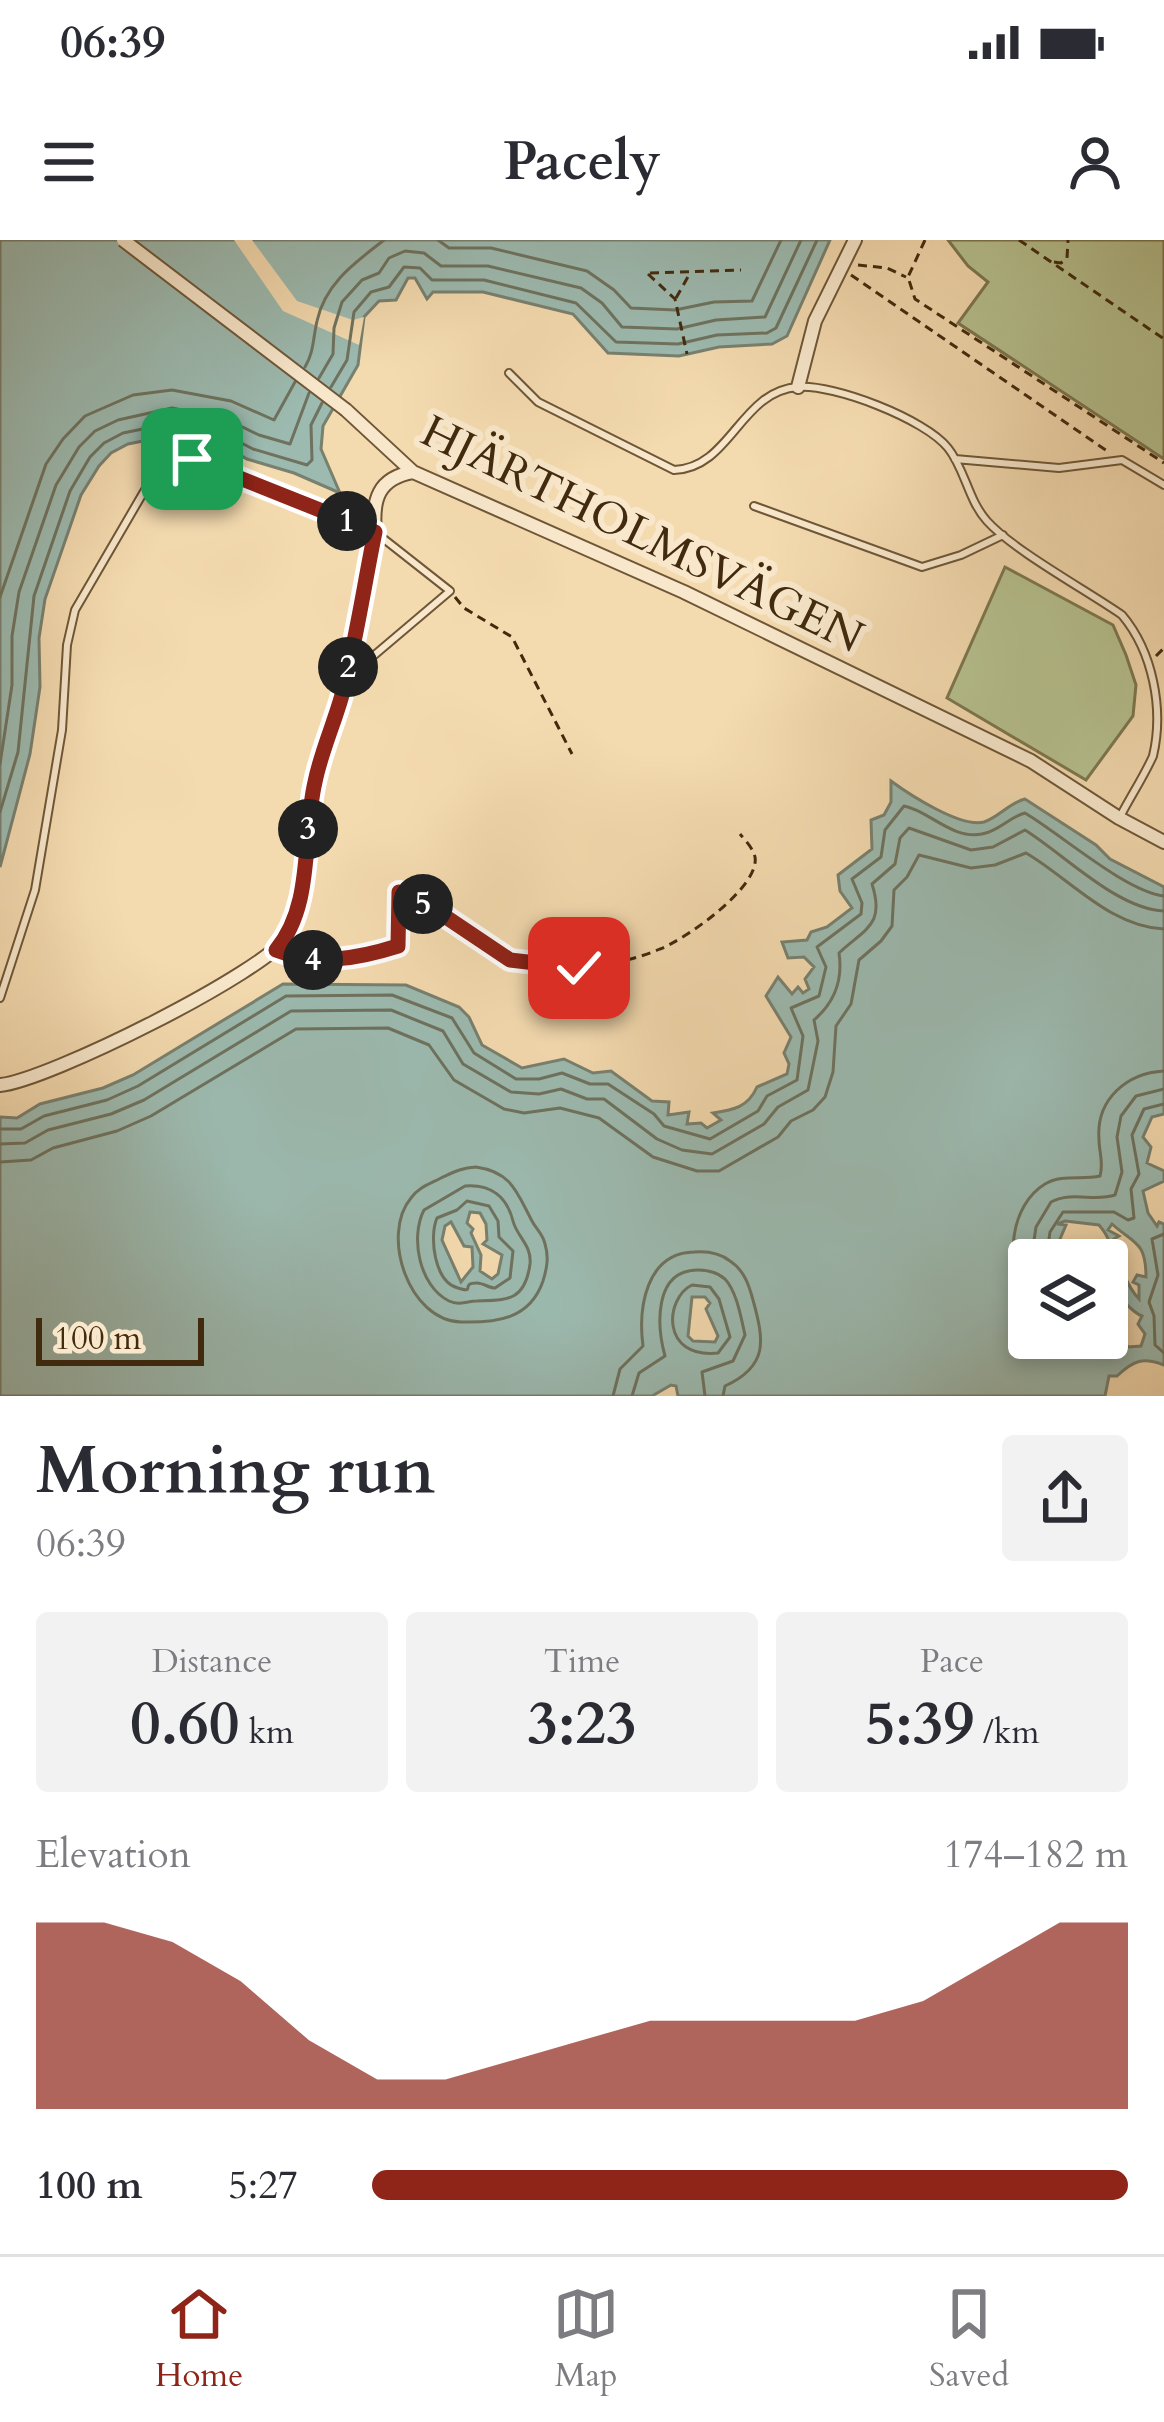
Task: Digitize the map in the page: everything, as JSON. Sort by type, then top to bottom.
[{"type":"street","name":"HJÄRTHOLMSVÄGEN","points":[[123,240],[346,410],[413,472],[684,592],[1031,761],[1164,842]]},
{"type":"street","points":[[798,387],[815,321],[855,240]]},
{"type":"street","points":[[0,1085],[63,1065],[164,1017],[276,950],[292,932],[313,790],[345,679],[375,532],[372,505],[382,486],[396,475],[413,472]]},
{"type":"lane","points":[[509,373],[538,402],[674,470],[689,470],[710,458],[748,412],[774,392],[798,387],[846,395],[926,429],[956,459],[985,520],[1122,615],[1137,633],[1151,662],[1162,710],[1155,753],[1119,818]]},
{"type":"lane","points":[[0,998],[35,890],[62,730],[67,645],[75,610],[153,476],[173,461],[192,459],[375,532],[450,591],[345,679]]},
{"type":"lane","points":[[956,459],[1059,468],[1122,460],[1164,485]]},
{"type":"lane","points":[[754,506],[922,567],[1003,535]]},
{"type":"lane","points":[[276,950],[300,960],[322,961],[398,946],[399,892]]},
{"type":"path","points":[[925,240],[908,277],[915,298],[1164,463]]},
{"type":"path","points":[[1019,240],[1164,339]]},
{"type":"path","points":[[1052,262],[1067,258],[1068,240]]},
{"type":"path","points":[[839,269],[866,264],[908,277]]},
{"type":"path","points":[[839,269],[881,292],[1122,460]]},
{"type":"path","points":[[687,354],[675,299],[648,274],[741,270]]},
{"type":"path","points":[[675,299],[690,272]]},
{"type":"path","points":[[450,591],[464,608],[512,637],[572,754]]},
{"type":"path","points":[[1151,662],[1164,648]]},
{"type":"path","points":[[399,892],[437,911],[510,960],[579,968],[611,963],[658,951],[682,939],[744,887],[755,857],[740,834]]},
{"type":"green space","points":[[948,240],[1164,240],[1164,459],[958,323],[988,282]]},
{"type":"green space","points":[[1005,567],[1113,625],[1126,655],[1136,685],[1133,716],[1086,780],[947,698]]},
{"type":"water","points":[[0,240],[830,240],[787,336],[772,344],[719,347],[679,356],[608,353],[573,314],[483,292],[433,292],[427,299],[415,278],[408,278],[396,300],[379,301],[364,317],[358,365],[323,426],[321,449],[340,493],[228,448],[173,435],[128,444],[111,453],[81,495],[45,599],[30,754],[0,867]]},
{"type":"water","points":[[891,781],[936,809],[974,823],[989,820],[1025,799],[1110,859],[1164,887],[1164,1114],[1152,1117],[1143,1137],[1151,1147],[1147,1163],[1164,1171],[1164,1181],[1143,1191],[1148,1213],[1157,1226],[1164,1224],[1164,1365],[1139,1362],[1109,1376],[1105,1396],[678,1396],[676,1386],[671,1385],[652,1396],[0,1396],[0,1117],[17,1118],[40,1104],[133,1075],[283,984],[406,985],[459,1007],[482,1045],[522,1068],[564,1059],[593,1073],[611,1071],[652,1101],[669,1102],[668,1115],[689,1112],[687,1124],[701,1123],[707,1128],[721,1120],[713,1113],[739,1106],[757,1087],[787,1074],[784,1053],[791,1037],[766,996],[778,977],[792,994],[798,987],[803,993],[809,989],[805,979],[814,967],[804,957],[788,958],[782,942],[807,940],[811,932],[827,927],[852,908],[840,891],[838,875],[872,849],[871,820],[884,815],[891,802]],"holes":[[[470,1212],[480,1213],[486,1224],[483,1244],[502,1255],[498,1274],[492,1279],[480,1271],[481,1255],[467,1223]],[[451,1222],[464,1246],[472,1247],[473,1267],[461,1282],[442,1240]],[[692,1297],[705,1297],[718,1336],[715,1342],[693,1341],[688,1336]]]},
{"type":"pier","points":[[234,240],[252,240],[297,301],[353,320],[364,317],[359,345],[283,311]]},
{"type":"route","points":[[192,459],[375,532],[341,697],[313,790],[298,909],[292,932],[276,950],[300,960],[322,961],[398,946],[399,892],[437,911],[510,960],[579,968]]}]
